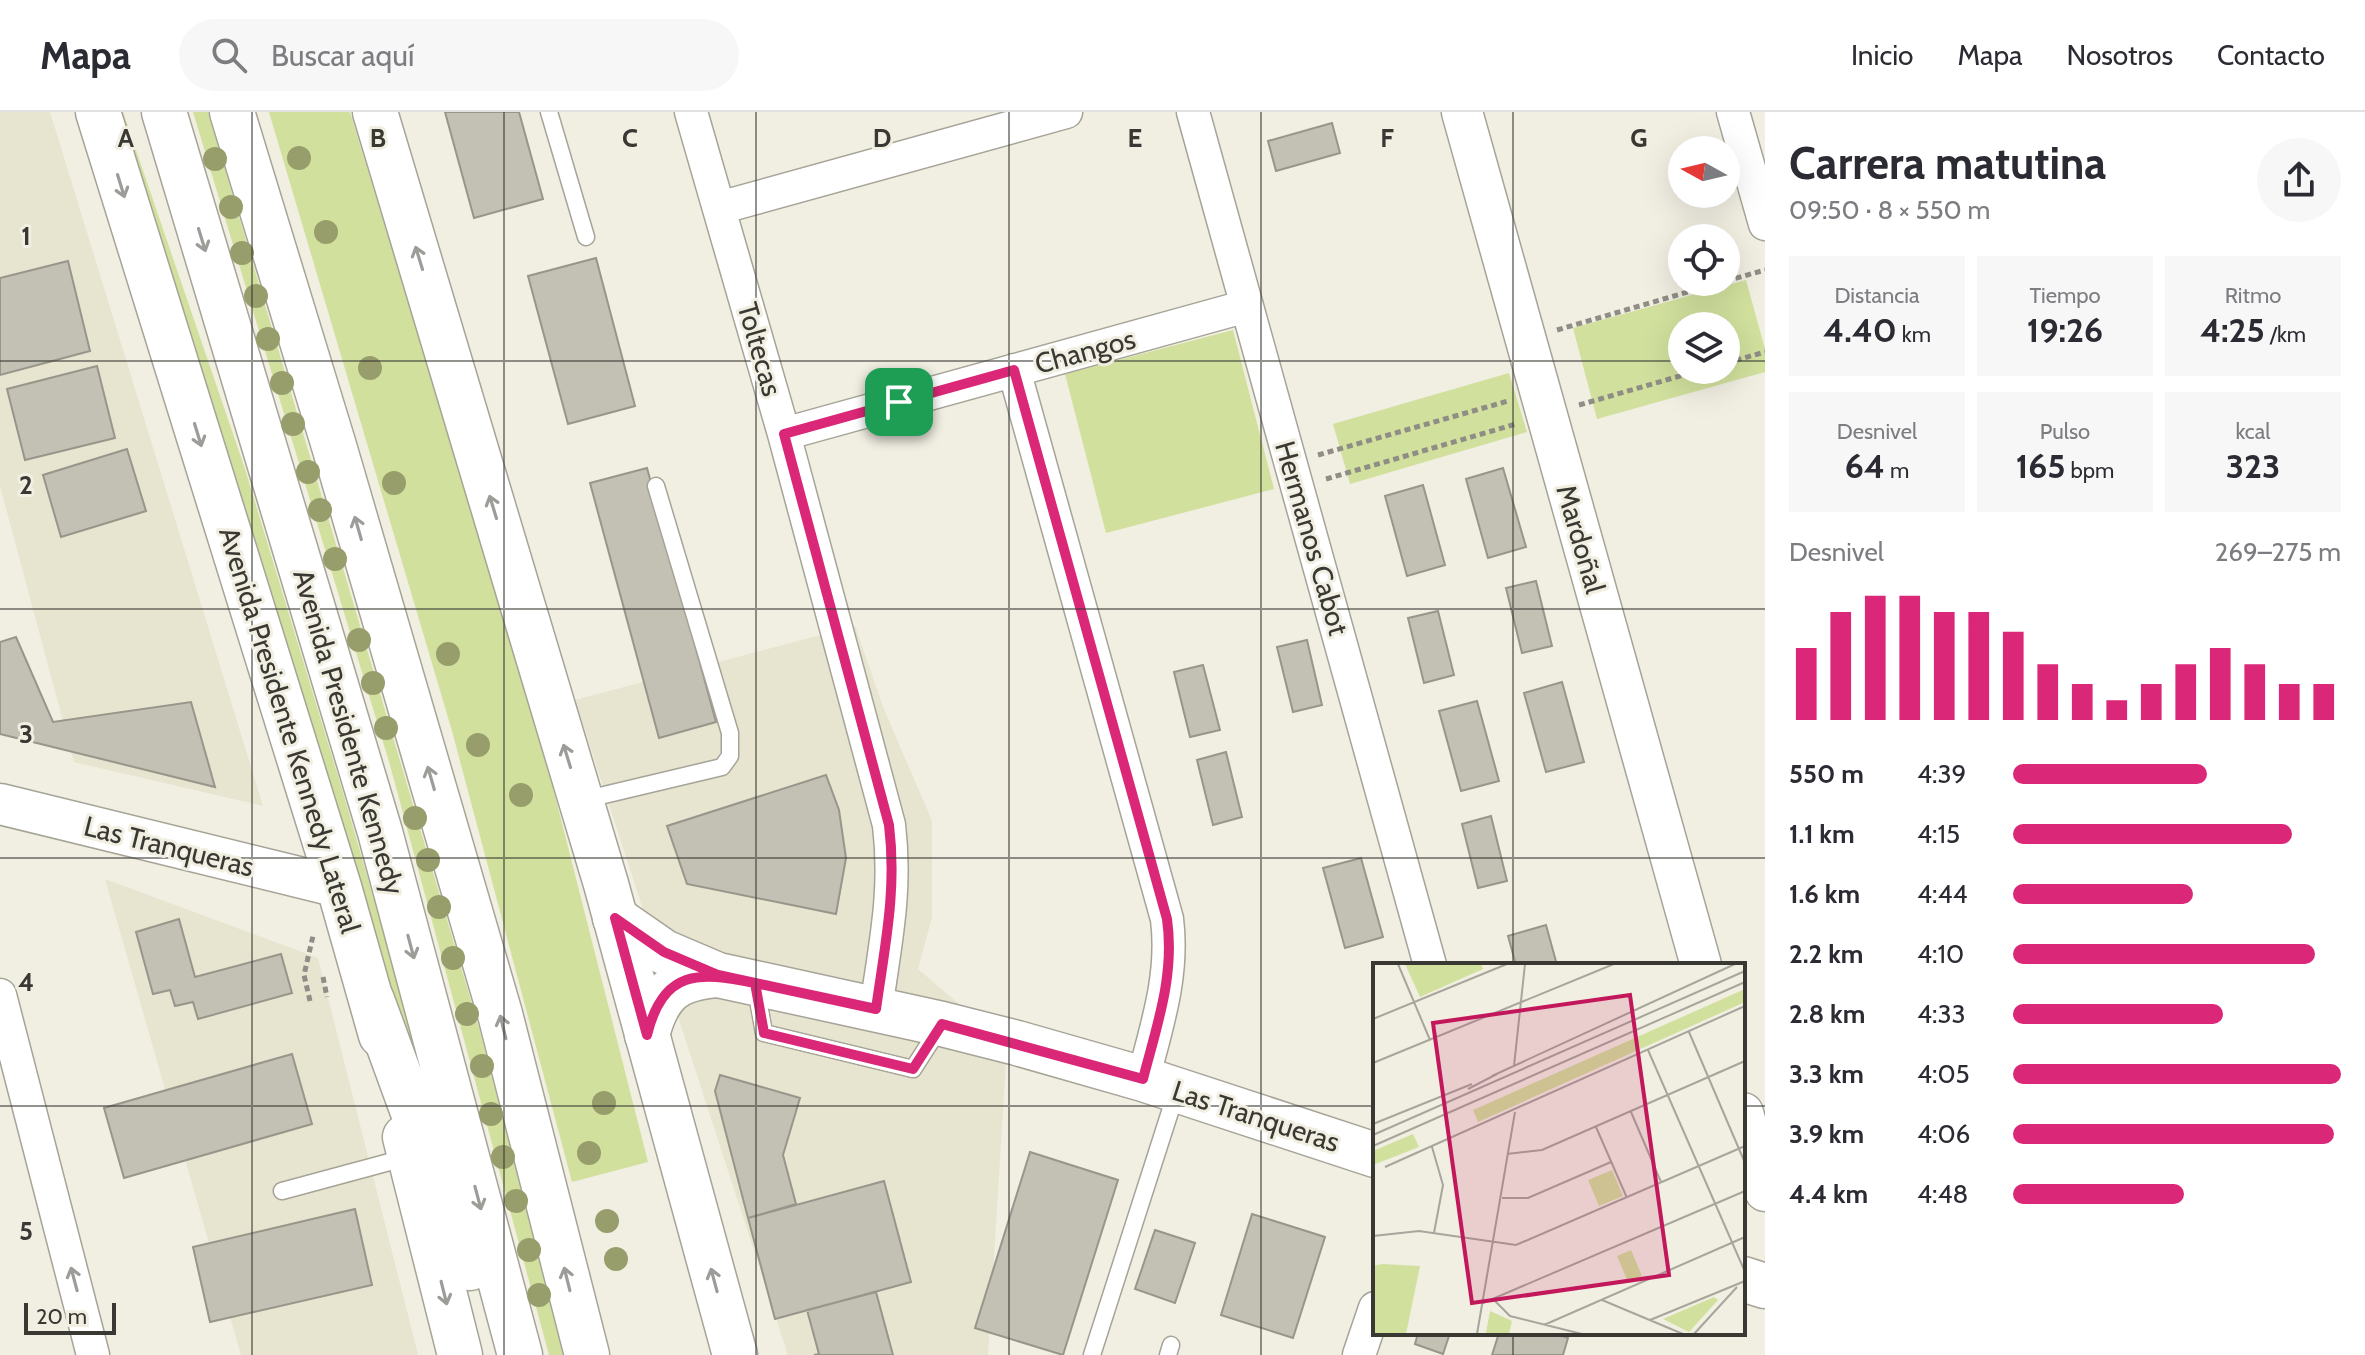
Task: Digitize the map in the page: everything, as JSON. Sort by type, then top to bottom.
[{"type":"main road","name":"Avenida Presidente Kennedy Lateral","points":[[98,112],[372,1000],[460,1355]]},
{"type":"main road","name":"Avenida Presidente Kennedy","points":[[164,112],[380,832],[520,1355]]},
{"type":"main road","points":[[232,112],[334,446],[500,1014],[587,1355]]},
{"type":"main road","points":[[375,112],[581,800],[735,1355]]},
{"type":"main road","name":"Las Tranqueras","points":[[615,918],[664,952],[736,979],[942,1024],[1160,1084],[1373,1154]]},
{"type":"main road","name":"Las Tranqueras","points":[[647,1035],[656,1007],[664,995],[688,979],[736,979]]},
{"type":"main road","points":[[372,1000],[504,1355]]},
{"type":"main road","points":[[1745,1280],[1765,1286]]},
{"type":"street","name":"Toltecas","points":[[691,112],[784,434],[889,825],[894,863],[893,893],[876,1009]]},
{"type":"street","points":[[719,208],[1066,112]]},
{"type":"street","name":"Hermanos Cabot","points":[[1193,112],[1429,963]]},
{"type":"street","name":"Mardoñal","points":[[1462,112],[1700,963]]},
{"type":"street","points":[[1733,112],[1765,224]]},
{"type":"street","name":"Changos","points":[[784,434],[1247,306]]},
{"type":"street","points":[[1014,370],[1167,919],[1170,960],[1160,1084]]},
{"type":"street","name":"Las Tranqueras","points":[[0,804],[339,887]]},
{"type":"street","points":[[0,995],[93,1355]]},
{"type":"street","points":[[1745,1120],[1765,1191]]},
{"type":"street","points":[[1359,1355],[1373,1314]]},
{"type":"lane","points":[[549,112],[586,237]]},
{"type":"lane","points":[[581,800],[722,767],[730,756],[730,733],[656,486]]},
{"type":"lane","points":[[736,979],[764,1033],[913,1069],[942,1024]]},
{"type":"lane","points":[[1092,1355],[1160,1084]]},
{"type":"lane","points":[[282,1191],[410,1157]]},
{"type":"path","points":[[1740,277],[1765,270]]},
{"type":"path","points":[[1525,339],[1675,296]]},
{"type":"path","points":[[1740,359],[1765,352]]},
{"type":"path","points":[[1294,475],[1543,403],[1668,377]]},
{"type":"path","points":[[1294,475],[1543,403]]},
{"type":"path","points":[[322,972],[327,997]]},
{"type":"path","points":[[304,975],[310,1001]]},
{"type":"shaded area","points":[[0,112],[50,112],[263,806],[74,762],[0,486]]},
{"type":"shaded area","points":[[855,626],[883,707],[932,821],[932,917],[918,969],[1007,1045],[988,1355],[788,1355],[575,700]]},
{"type":"shaded area","points":[[105,879],[318,958],[418,1355],[241,1355]]},
{"type":"green space","points":[[117,112],[123,112],[245,469],[423,1069],[400,1020]]},
{"type":"green space","points":[[193,112],[208,112],[480,1031],[563,1355],[549,1355],[390,765]]},
{"type":"green space","points":[[269,112],[350,112],[535,717],[648,1162],[572,1182],[452,731]]},
{"type":"green space","points":[[1746,280],[1765,349],[1765,372],[1740,379],[1740,312],[1668,312],[1668,384],[1722,384],[1597,419],[1573,328],[1688,296],[1740,296],[1740,282]]},
{"type":"green space","points":[[1233,330],[1274,489],[1106,533],[1065,374]]},
{"type":"green space","points":[[1509,373],[1527,432],[1350,484],[1333,424]]},
{"type":"building","points":[[445,112],[519,112],[543,199],[474,218]]},
{"type":"building","points":[[1332,123],[1340,153],[1276,171],[1268,141]]},
{"type":"building","points":[[596,258],[635,406],[568,424],[528,276]]},
{"type":"building","points":[[68,261],[90,351],[0,375],[0,278]]},
{"type":"building","points":[[97,366],[115,438],[25,460],[7,389]]},
{"type":"building","points":[[127,449],[146,511],[61,537],[43,475]]},
{"type":"building","points":[[647,468],[716,722],[659,738],[590,483]]},
{"type":"building","points":[[1503,468],[1526,547],[1488,558],[1466,479]]},
{"type":"building","points":[[1423,485],[1445,565],[1407,576],[1385,496]]},
{"type":"building","points":[[1536,581],[1552,646],[1522,653],[1506,588]]},
{"type":"building","points":[[1438,611],[1454,675],[1424,683],[1408,618]]},
{"type":"building","points":[[16,637],[53,722],[191,702],[215,787],[0,734],[0,642]]},
{"type":"building","points":[[1307,640],[1322,705],[1293,712],[1277,647]]},
{"type":"building","points":[[1203,665],[1220,730],[1190,737],[1174,672]]},
{"type":"building","points":[[1562,682],[1584,762],[1546,772],[1524,693]]},
{"type":"building","points":[[1477,701],[1499,781],[1461,791],[1439,711]]},
{"type":"building","points":[[1226,752],[1242,817],[1213,825],[1197,760]]},
{"type":"building","points":[[826,775],[839,810],[846,858],[836,914],[687,884],[667,826]]},
{"type":"building","points":[[1491,816],[1507,881],[1478,888],[1462,824]]},
{"type":"building","points":[[1361,858],[1383,937],[1345,948],[1323,868]]},
{"type":"building","points":[[179,919],[195,977],[281,954],[292,993],[198,1019],[193,1002],[175,1006],[170,990],[153,994],[136,932]]},
{"type":"building","points":[[1546,925],[1556,963],[1515,963],[1508,936]]},
{"type":"building","points":[[292,1054],[312,1124],[124,1178],[104,1108]]},
{"type":"building","points":[[720,1075],[800,1098],[783,1155],[796,1204],[748,1218],[715,1091]]},
{"type":"building","points":[[1030,1152],[1118,1180],[1063,1355],[975,1328]]},
{"type":"building","points":[[884,1181],[911,1282],[775,1319],[748,1218]]},
{"type":"building","points":[[355,1209],[372,1285],[210,1322],[193,1247]]},
{"type":"building","points":[[1252,1214],[1325,1237],[1293,1338],[1221,1315]]},
{"type":"building","points":[[1155,1230],[1195,1243],[1175,1303],[1135,1289]]},
{"type":"building","points":[[876,1292],[893,1355],[814,1355],[819,1354],[807,1310]]},
{"type":"building","points":[[1417,1335],[1449,1335],[1443,1354],[1415,1344]]},
{"type":"building","points":[[1498,1335],[1560,1335],[1568,1338],[1563,1355],[1492,1355]]},
{"type":"route","points":[[899,402],[784,434],[889,825],[894,863],[893,893],[876,1009],[718,975],[664,952],[615,918],[647,1035],[656,1007],[664,995],[688,979],[718,975],[755,983],[764,1033],[913,1069],[942,1024],[1143,1079],[1168,980],[1170,938],[1167,919],[1014,370],[899,402]]}]
